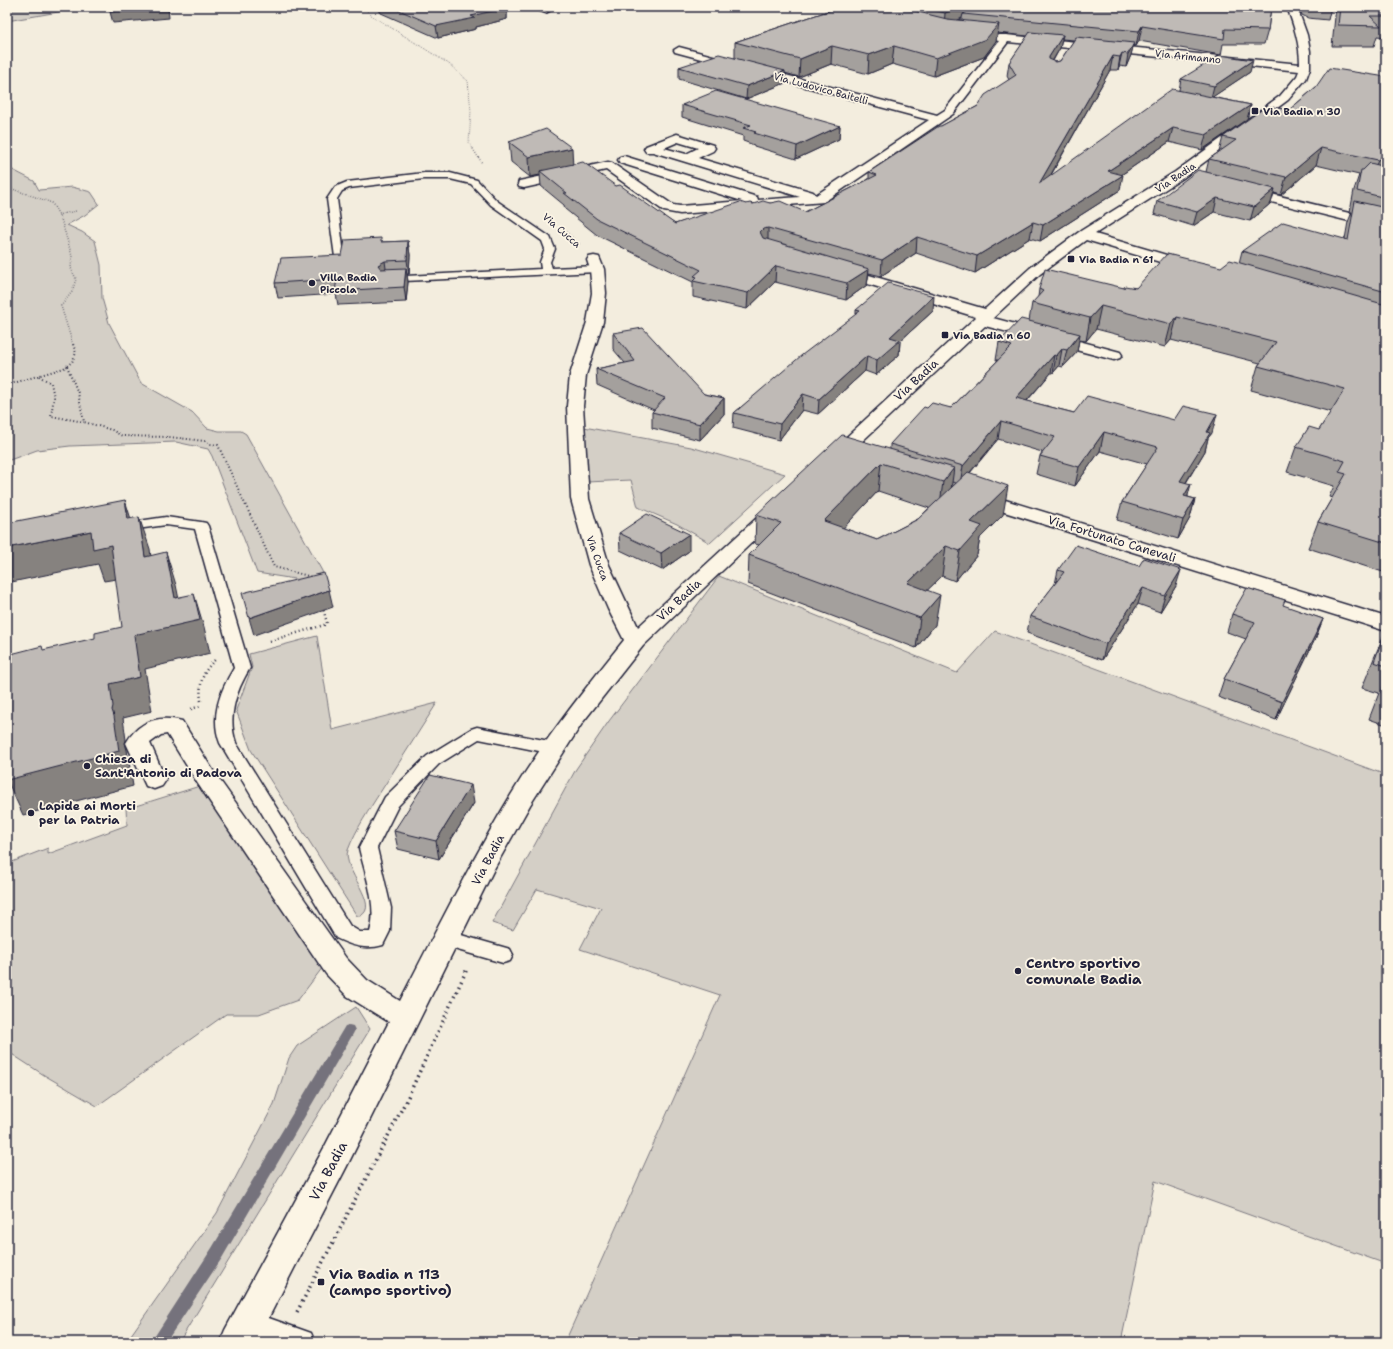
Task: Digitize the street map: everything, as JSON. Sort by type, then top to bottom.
[{"type":"street","name":"Via Badia","points":[[820,470],[984,317],[1035,272],[1084,235],[1187,177],[1284,98],[1302,78],[1305,68],[1305,50],[1302,35],[1292,7]]},
{"type":"street","name":"Via Arimanno","points":[[982,36],[1305,68]]},
{"type":"street","points":[[608,166],[669,208],[680,210],[819,199],[949,112],[1006,38]]},
{"type":"street","points":[[1062,58],[1070,44]]},
{"type":"street","name":"Via Ludovico Baitelli","points":[[679,50],[939,119]]},
{"type":"street","points":[[524,184],[608,166],[677,138],[710,148],[687,158]]},
{"type":"street","points":[[653,148],[819,199]]},
{"type":"street","points":[[624,160],[762,204]]},
{"type":"street","points":[[1233,188],[1386,226]]},
{"type":"street","points":[[1084,235],[1205,271]]},
{"type":"street","name":"Via Cucca","points":[[595,264],[599,293],[595,322],[578,375],[575,406],[580,499],[599,565],[618,609],[635,641]]},
{"type":"street","points":[[828,267],[984,317],[1114,355]]},
{"type":"street","points":[[837,454],[860,462]]},
{"type":"street","name":"Via Fortunato Canevali","points":[[959,492],[1386,624]]},
{"type":"street","name":"Via Badia","points":[[243,1332],[336,1156],[482,868],[520,800],[554,748],[575,717],[635,641],[791,497]]},
{"type":"street","points":[[154,780],[138,743],[144,734],[150,731],[162,727],[174,727],[206,778],[336,966],[357,988],[406,1018]]},
{"type":"lane","points":[[339,255],[332,199],[338,189],[347,185],[424,176],[450,176],[474,182],[494,203],[546,239],[550,249],[544,262],[548,272]]},
{"type":"lane","points":[[387,280],[548,272],[595,264]]},
{"type":"lane","points":[[137,525],[166,521],[201,526],[242,668],[234,681],[225,711],[224,730],[228,743],[344,932],[357,940],[366,941],[376,939],[381,930],[382,920],[380,900],[368,848],[391,802],[433,760],[477,733],[554,748]]},
{"type":"lane","points":[[447,938],[503,955]]},
{"type":"lane","name":"Via Badia","points":[[243,1332],[293,1339]]},
{"type":"path","points":[[363,7],[372,15],[449,64],[468,81],[471,111],[469,143],[480,162],[486,166]]},
{"type":"path","points":[[7,187],[52,203],[61,219],[72,256],[71,268],[76,279],[72,292],[61,306],[76,353],[72,362],[64,368],[7,385]]},
{"type":"path","points":[[58,215],[76,211]]},
{"type":"path","name":"Via Cucca","points":[[564,230],[576,240],[595,264]]},
{"type":"path","points":[[67,366],[79,392],[84,408],[84,422]]},
{"type":"path","points":[[38,376],[51,383],[54,397],[51,416],[84,422],[112,430],[122,436],[169,437],[205,441],[220,446],[274,567],[310,576],[315,581]]},
{"type":"path","points":[[270,641],[322,626],[327,623],[321,602]]},
{"type":"path","points":[[195,708],[202,706],[199,690],[201,676],[208,665],[218,657]]},
{"type":"path","points":[[293,1339],[358,1198],[448,1013],[476,947]]},
{"type":"shaded area","points":[[7,7],[95,7],[100,10],[64,11],[7,21]]},
{"type":"shaded area","points":[[7,167],[34,181],[39,190],[72,187],[91,192],[99,204],[85,215],[67,225],[82,232],[95,241],[101,265],[102,298],[109,323],[141,383],[192,412],[207,428],[219,431],[241,431],[246,434],[322,571],[324,579],[301,580],[257,573],[208,449],[176,442],[70,446],[37,450],[7,461]]},
{"type":"shaded area","points":[[584,427],[691,447],[785,474],[710,543],[677,524],[638,507],[631,480],[587,482]]},
{"type":"shaded area","name":"Centro sportivo comunale Badia","points":[[719,576],[957,673],[995,631],[1386,775],[1386,1264],[1155,1181],[1121,1342],[565,1342],[720,995],[580,949],[601,908],[537,889],[513,930],[492,923],[576,769],[609,721]]},
{"type":"shaded area","points":[[317,636],[332,730],[437,703],[367,812],[348,850],[347,858],[350,867],[364,896],[366,904],[366,911],[360,916],[357,916],[251,750],[236,710],[252,667],[249,654]]},
{"type":"shaded area","points":[[203,785],[326,963],[298,1000],[259,1014],[226,1014],[97,1106],[7,1051],[7,864],[48,848],[48,854],[127,825],[126,809]]},
{"type":"shaded area","points":[[356,1007],[370,1029],[179,1342],[126,1342],[217,1213],[274,1104],[289,1058],[297,1046]]},
{"type":"building","points":[[110,7],[167,7],[110,12]]},
{"type":"building","points":[[392,7],[506,8],[471,16],[475,18],[436,26]]},
{"type":"building","points":[[840,7],[898,7],[947,19],[999,24],[986,39],[936,58],[894,46],[869,55],[832,46],[800,59],[735,42]]},
{"type":"building","points":[[922,7],[957,7],[945,13]]},
{"type":"building","points":[[976,7],[1271,7],[1268,30],[1225,29],[1224,39],[1142,26],[1139,31],[963,14]]},
{"type":"building","points":[[1340,7],[1386,7],[1386,16],[1370,16],[1381,26],[1338,25]]},
{"type":"building","points":[[1030,32],[1063,35],[1049,57],[1049,59],[1056,62],[1060,61],[1076,37],[1134,43],[1128,54],[1122,53],[1120,57],[1113,56],[1039,184],[1172,89],[1251,105],[1206,135],[1173,128],[1108,171],[1123,175],[1043,225],[1033,222],[977,256],[917,237],[882,260],[768,228],[763,229],[760,232],[763,238],[869,269],[847,283],[776,266],[748,293],[693,281],[697,277],[694,276],[701,270],[597,219],[564,193],[567,193],[540,171],[583,162],[616,186],[620,185],[675,224],[740,202],[753,204],[763,201],[770,203],[780,201],[805,212],[877,175],[869,172],[939,126],[978,106],[985,95],[1016,75],[1009,63]]},
{"type":"building","points":[[719,54],[785,71],[747,86],[679,67]]},
{"type":"building","points":[[1220,55],[1253,60],[1214,86],[1181,79]]},
{"type":"building","points":[[1329,68],[1386,77],[1386,152],[1378,160],[1321,148],[1286,177],[1209,159],[1236,140],[1223,137],[1267,106],[1289,110],[1316,87]]},
{"type":"building","points":[[716,91],[840,126],[797,146],[754,133],[756,132],[743,128],[751,125],[682,105]]},
{"type":"building","points":[[546,129],[572,148],[529,157],[509,142]]},
{"type":"building","points":[[1370,163],[1386,167],[1386,198],[1357,191],[1361,170],[1363,170]]},
{"type":"building","points":[[1198,170],[1275,189],[1254,207],[1217,198],[1197,212],[1157,201]]},
{"type":"building","points":[[1355,201],[1386,208],[1386,292],[1242,251],[1283,222],[1348,240]]},
{"type":"building","points":[[381,238],[381,242],[408,241],[407,260],[385,261],[378,265],[381,269],[406,268],[404,287],[335,291],[337,279],[275,283],[281,258],[342,255],[345,240]]},
{"type":"building","points":[[1167,254],[1221,267],[1230,260],[1386,305],[1386,543],[1318,522],[1346,474],[1339,472],[1345,461],[1296,447],[1309,427],[1319,430],[1345,389],[1258,366],[1276,342],[1177,317],[1171,324],[1101,306],[1090,318],[1032,303],[1043,291],[1039,289],[1045,269],[1124,288],[1125,286],[1136,288]]},
{"type":"building","points":[[888,283],[934,296],[890,337],[900,340],[877,360],[867,356],[819,399],[803,394],[780,424],[734,413],[802,355],[860,311],[856,310]]},
{"type":"building","points":[[1021,319],[1080,334],[1067,350],[1062,349],[1056,356],[1054,355],[1016,398],[1074,413],[1087,396],[1174,420],[1183,406],[1217,414],[1207,432],[1210,433],[1180,481],[1191,484],[1184,496],[1195,499],[1183,520],[1122,502],[1158,447],[1104,432],[1079,467],[1040,456],[1055,437],[1001,421],[963,466],[890,444],[924,407],[927,408],[932,403],[951,408],[1012,346],[999,342]]},
{"type":"building","points":[[643,328],[704,394],[724,398],[700,424],[652,412],[665,398],[596,369],[635,361],[613,333]]},
{"type":"building","points":[[842,435],[954,468],[943,482],[881,463],[824,521],[877,540],[918,519],[968,472],[1008,486],[971,522],[982,526],[960,551],[946,546],[908,583],[940,595],[920,618],[749,555],[781,523],[756,515]]},
{"type":"building","points":[[125,500],[128,519],[139,517],[145,557],[166,552],[175,598],[194,594],[200,620],[134,635],[140,677],[110,684],[113,706],[112,710],[119,751],[7,780],[7,655],[42,646],[43,650],[95,638],[95,633],[122,627],[111,545],[93,549],[91,531],[7,548],[7,523]]},
{"type":"building","points":[[647,514],[689,534],[661,553],[619,533]]},
{"type":"building","points":[[1076,545],[1139,566],[1144,558],[1181,570],[1165,596],[1143,588],[1106,644],[1030,616],[1064,572],[1058,570]]},
{"type":"building","points":[[324,573],[329,590],[249,618],[242,593]]},
{"type":"building","points":[[1247,588],[1285,600],[1283,605],[1323,619],[1282,702],[1224,679],[1255,622],[1232,614]]},
{"type":"building","points":[[1385,632],[1386,633],[1386,666],[1374,662]]},
{"type":"building","points":[[1386,679],[1386,694],[1381,693]]},
{"type":"building","points":[[430,775],[471,785],[436,841],[394,831]]},
{"type":"waterway","points":[[158,1342],[217,1253],[349,1030]]},
{"type":"place","name":"Via Badia n 30","points":[[1255,111]]},
{"type":"place","name":"Via Badia n 61","points":[[1071,259]]},
{"type":"place","name":"Villa Badia Piccola","points":[[312,283]]},
{"type":"place","name":"Via Badia n 60","points":[[945,335]]},
{"type":"place","name":"Chiesa di Sant'Antonio di Padova","points":[[87,766]]},
{"type":"place","name":"Lapide ai Morti per la Patria","points":[[31,813]]},
{"type":"place","name":"Centro sportivo comunale Badia","points":[[1018,971]]},
{"type":"place","name":"Via Badia n 113 (campo sportivo)","points":[[321,1282]]}]
